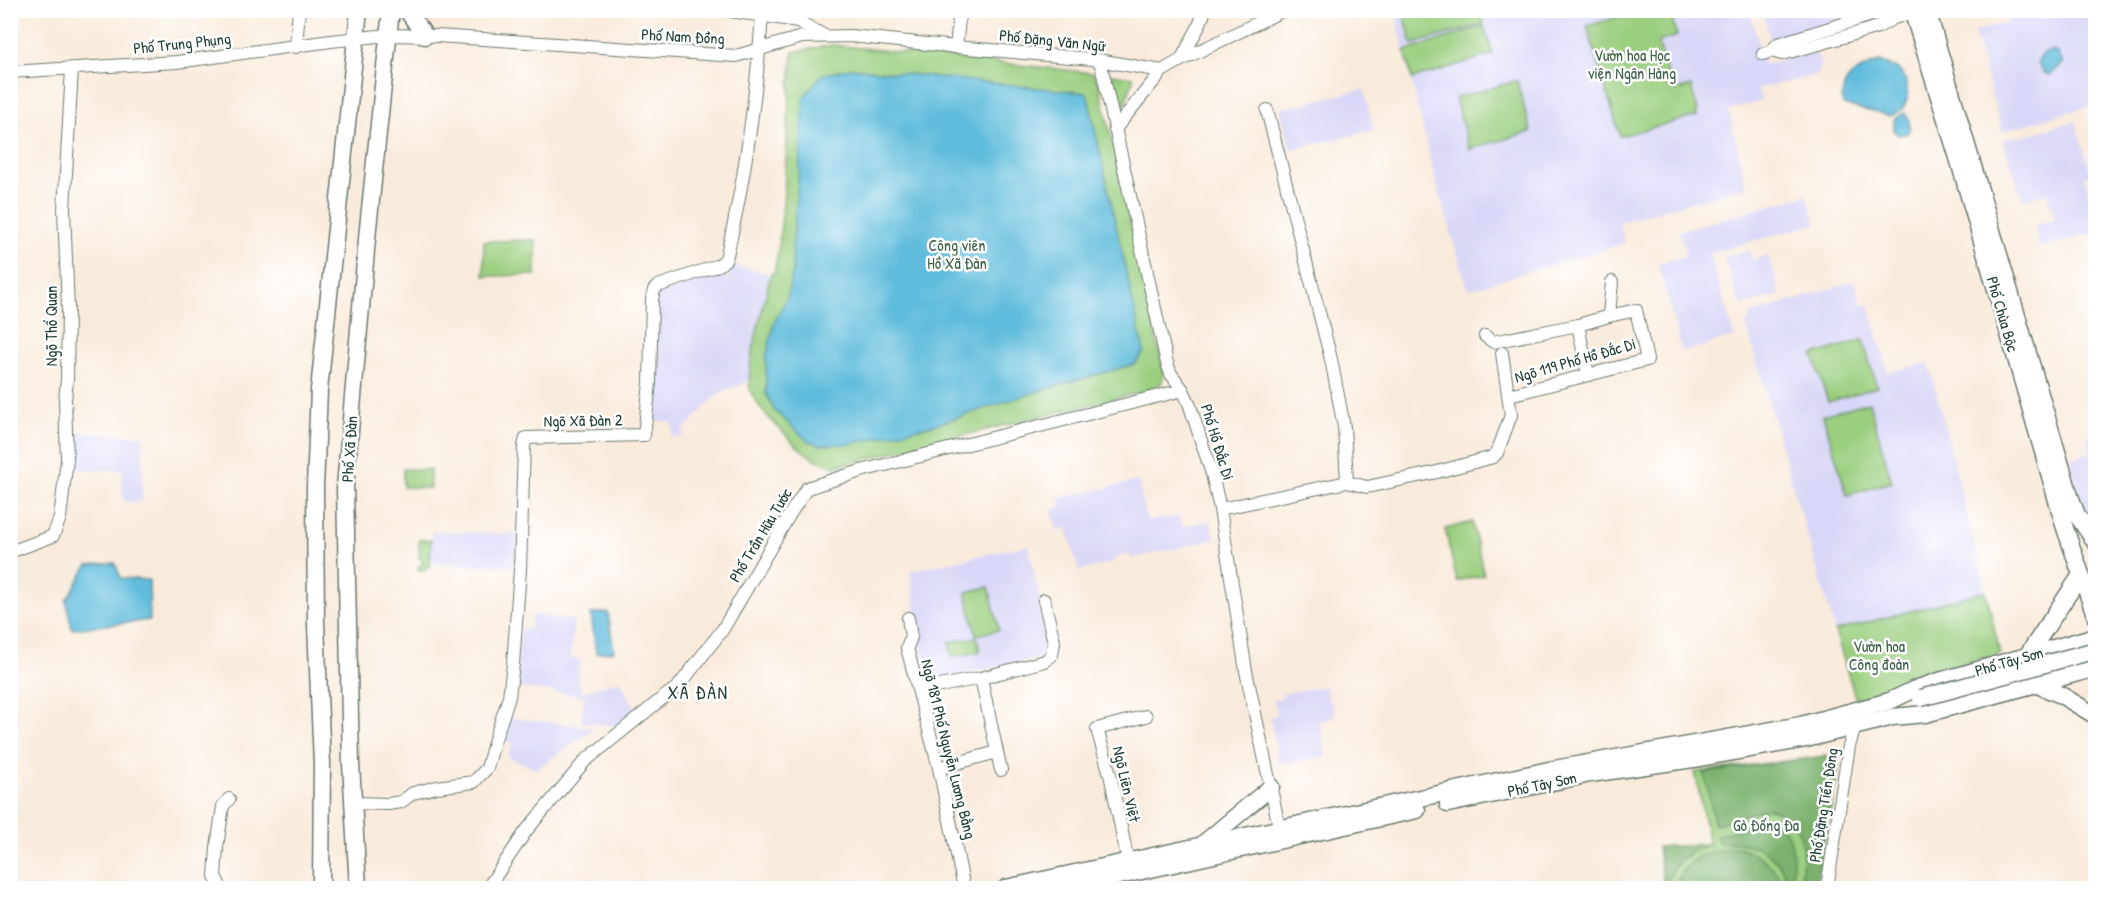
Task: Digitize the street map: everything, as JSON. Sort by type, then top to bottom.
[{"type":"main road","name":"Phố Xã Đàn","points":[[321,888],[322,764],[314,538],[317,424],[359,10]]},
{"type":"main road","name":"Phố Xã Đàn","points":[[358,888],[351,764],[345,487],[368,228],[392,10]]},
{"type":"main road","points":[[407,10],[425,36]]},
{"type":"main road","name":"Phố Chùa Bộc","points":[[1918,11],[1971,143],[2070,496],[2077,515],[2096,543]]},
{"type":"main road","name":"Phố Chùa Bộc","points":[[1918,11],[2065,528],[2096,618]]},
{"type":"main road","points":[[2027,656],[2081,574]]},
{"type":"main road","name":"Phố Tây Sơn","points":[[1891,709],[1915,689],[2096,636]]},
{"type":"main road","points":[[2058,647],[2069,660],[2068,667],[2059,678]]},
{"type":"main road","name":"Phố Tây Sơn","points":[[1197,853],[1549,770],[1855,727],[1891,709],[1921,698],[2096,650]]},
{"type":"main road","name":"Phố Tây Sơn","points":[[1730,746],[1801,725],[1891,709],[1925,714],[2096,668]]},
{"type":"main road","points":[[2035,684],[2061,695],[2096,716]]},
{"type":"main road","points":[[322,764],[351,764]]},
{"type":"main road","points":[[1065,888],[1197,853],[1271,787]]},
{"type":"main road","points":[[1006,888],[1128,862],[1197,853]]},
{"type":"street","points":[[296,47],[299,10]]},
{"type":"street","name":"Phố Đặng Văn Ngữ","points":[[723,10],[798,21],[824,36]]},
{"type":"street","points":[[956,47],[960,10]]},
{"type":"street","points":[[1181,60],[1205,10]]},
{"type":"street","points":[[1115,129],[1162,71],[1284,10]]},
{"type":"street","points":[[1767,53],[1782,54],[1817,38],[1878,27],[1894,18],[1918,11]]},
{"type":"street","points":[[760,49],[762,16]]},
{"type":"street","points":[[1199,26],[1202,33],[1218,42]]},
{"type":"street","name":"Phố Nam Đồng","points":[[356,39],[388,35],[425,36],[736,56],[760,49]]},
{"type":"street","name":"Phố Đặng Văn Ngữ","points":[[760,49],[802,37],[851,36],[1100,60],[1162,71]]},
{"type":"street","name":"Phố Trung Phụng","points":[[10,72],[177,62],[356,39]]},
{"type":"street","name":"Ngõ Xã Đàn 2","points":[[354,802],[388,804],[401,802],[413,793],[474,782],[488,768],[509,697],[520,570],[526,438],[644,435],[650,383],[653,294],[658,286],[719,265],[726,260],[740,202],[760,49]]},
{"type":"street","name":"Phố Hồ Đắc Di","points":[[1100,60],[1154,307],[1171,374],[1189,403],[1212,474],[1220,509],[1238,626],[1280,834]]},
{"type":"street","name":"Ngõ Thổ Quan","points":[[10,552],[53,536],[62,506],[67,459],[65,400],[68,380],[64,209],[72,69]]},
{"type":"street","points":[[1268,110],[1331,359],[1344,427],[1347,482]]},
{"type":"street","points":[[1609,316],[1612,282]]},
{"type":"street","name":"Ngõ 119 Phố Hồ Đắc Di","points":[[1485,336],[1493,342],[1578,325],[1636,310],[1647,360],[1509,395]]},
{"type":"street","points":[[1578,325],[1588,375]]},
{"type":"street","points":[[1507,339],[1510,326]]},
{"type":"street","points":[[1220,509],[1347,482],[1367,487],[1493,457],[1497,453],[1510,415],[1502,353]]},
{"type":"street","points":[[1162,396],[1171,374]]},
{"type":"street","name":"Phố Trần Hữu Tước","points":[[489,888],[526,831],[585,761],[678,687],[723,629],[807,488],[861,471],[1183,390]]},
{"type":"street","points":[[919,690],[981,678],[1045,661],[1052,655],[1054,642],[1044,600]]},
{"type":"street","name":"Ngõ 181 Phố Nguyễn Lương Bằng","points":[[908,618],[911,637],[907,648],[939,768],[964,888]]},
{"type":"street","points":[[981,678],[1001,770]]},
{"type":"street","name":"Ngõ Liên Việt","points":[[1128,862],[1110,774],[1097,729],[1146,716]]},
{"type":"street","name":"Phố Đặng Tiến Đông","points":[[1827,888],[1849,746],[1855,727]]},
{"type":"street","points":[[939,768],[997,752]]},
{"type":"street","points":[[219,884],[215,876],[217,847],[223,806],[229,799]]},
{"type":"shaded area","points":[[1762,10],[1873,11],[1770,39]]},
{"type":"shaded area","points":[[1395,11],[1750,11],[1765,65],[1815,50],[1820,63],[1820,71],[1817,75],[1758,89],[1761,101],[1729,110],[1746,187],[1619,222],[1625,243],[1468,290],[1435,179]]},
{"type":"shaded area","points":[[2006,11],[2095,11],[2095,105],[2002,131],[1974,32],[2009,22]]},
{"type":"shaded area","points":[[1364,89],[1374,130],[1291,150],[1280,109]]},
{"type":"shaded area","points":[[2075,121],[2091,174],[2084,177],[2095,216],[2095,233],[2040,248],[2034,226],[2055,219],[2047,193],[2023,199],[2002,140],[2017,136],[2018,138]]},
{"type":"shaded area","points":[[1807,195],[1816,224],[1710,253],[1735,337],[1682,352],[1658,264],[1686,255],[1679,231]]},
{"type":"shaded area","points":[[1750,250],[1753,260],[1768,255],[1780,295],[1744,305],[1739,303],[1724,257]]},
{"type":"shaded area","points":[[732,265],[771,274],[756,337],[749,381],[719,393],[684,429],[683,437],[672,437],[673,422],[653,421],[657,296],[707,274],[729,278]]},
{"type":"shaded area","points":[[1855,281],[1862,306],[1869,304],[1888,372],[1929,363],[1986,591],[1835,631],[1746,325],[1752,314]]},
{"type":"shaded area","points":[[71,432],[143,436],[142,502],[123,501],[122,470],[71,469]]},
{"type":"shaded area","points":[[2095,435],[2095,513],[2088,514],[2083,508],[2069,459],[2091,452],[2087,437]]},
{"type":"shaded area","points":[[1138,481],[1147,521],[1179,516],[1182,527],[1210,520],[1215,539],[1130,559],[1129,554],[1114,558],[1114,562],[1079,571],[1067,528],[1057,530],[1052,510],[1061,507],[1060,498]]},
{"type":"shaded area","points":[[432,531],[518,535],[517,567],[430,563]]},
{"type":"shaded area","points":[[1028,545],[1051,650],[1038,658],[927,682],[910,571]]},
{"type":"shaded area","points":[[532,615],[574,620],[570,658],[580,660],[578,680],[582,692],[620,680],[637,712],[620,726],[581,722],[584,696],[514,687],[521,628],[530,629]]},
{"type":"shaded area","points":[[1325,686],[1335,717],[1320,721],[1326,757],[1279,764],[1270,717],[1277,715],[1274,700],[1282,698],[1282,694]]},
{"type":"shaded area","points":[[505,717],[595,728],[537,769],[507,757],[513,744],[498,737]]},
{"type":"green space","name":"Vườn hoa Học viện Ngân Hàng","points":[[1641,10],[1662,11],[1663,13],[1670,11],[1677,36],[1658,42],[1673,91],[1691,86],[1698,111],[1697,116],[1620,136],[1587,26]]},
{"type":"green space","points":[[1403,11],[1480,11],[1484,24],[1412,44]]},
{"type":"green space","points":[[1484,26],[1493,54],[1412,79],[1405,51]]},
{"type":"green space","name":"Công viên Hồ Xã Đàn","points":[[833,45],[1093,73],[1099,83],[1163,369],[1160,385],[1146,391],[836,466],[808,455],[771,420],[751,392],[749,382],[752,352],[771,274],[774,274],[779,246],[793,52]]},
{"type":"green space","points":[[1111,74],[1133,77],[1123,108],[1120,110],[1116,107],[1108,76]]},
{"type":"green space","points":[[1517,81],[1531,132],[1469,149],[1455,98]]},
{"type":"green space","points":[[536,240],[536,275],[484,276],[484,241]]},
{"type":"green space","points":[[1863,340],[1877,387],[1828,402],[1813,355]]},
{"type":"green space","points":[[1869,402],[1892,482],[1847,495],[1823,415]]},
{"type":"green space","points":[[403,469],[430,470],[430,488],[403,487]]},
{"type":"green space","points":[[1472,522],[1484,575],[1457,581],[1445,529]]},
{"type":"green space","points":[[419,540],[431,540],[430,567],[425,567],[425,571],[418,570],[418,566],[422,565],[422,559],[419,558]]},
{"type":"green space","points":[[989,587],[999,630],[976,635],[966,592]]},
{"type":"green space","name":"Vườn hoa Công đoàn","points":[[1986,591],[2000,654],[1909,678],[1903,685],[1861,698],[1855,697],[1835,631]]},
{"type":"green space","points":[[977,637],[980,652],[952,657],[949,642]]},
{"type":"green space","name":"Gò Đống Đa","points":[[1826,756],[1839,766],[1815,888],[1664,888],[1658,847],[1709,844],[1695,772]]},
{"type":"green space","points":[[1826,756],[1839,766],[1815,888],[1800,888],[1803,850],[1799,832],[1794,825],[1775,810],[1770,809],[1715,825],[1704,773]]},
{"type":"green space","points":[[1765,823],[1776,825],[1784,830],[1789,838],[1793,857],[1792,888],[1779,865],[1764,851],[1745,844],[1719,843],[1717,835]]},
{"type":"green space","points":[[1709,844],[1682,859],[1673,869],[1664,888],[1658,847]]},
{"type":"green space","points":[[1739,847],[1755,854],[1767,863],[1786,888],[1675,888],[1679,877],[1691,862],[1717,850]]},
{"type":"water","points":[[2052,51],[2058,53],[2063,62],[2049,75],[2043,72],[2038,61],[2044,53]]},
{"type":"water","points":[[1879,62],[1897,68],[1905,78],[1908,97],[1902,110],[1890,116],[1843,105],[1844,88],[1851,76]]},
{"type":"water","name":"Công viên Hồ Xã Đàn","points":[[851,68],[1087,93],[1144,352],[1135,364],[1045,389],[937,424],[850,444],[820,445],[808,441],[774,410],[766,393],[766,358],[774,323],[787,298],[793,271],[792,249],[804,97],[822,75]]},
{"type":"water","points":[[1904,113],[1909,120],[1909,130],[1908,133],[1898,135],[1894,131],[1894,119]]},
{"type":"water","points":[[115,563],[121,578],[149,580],[150,620],[72,629],[66,601],[88,565]]},
{"type":"water","points":[[608,612],[614,651],[596,653],[591,614]]},
{"type":"district","name":"XÃ ĐÀN","points":[[698,693]]}]
